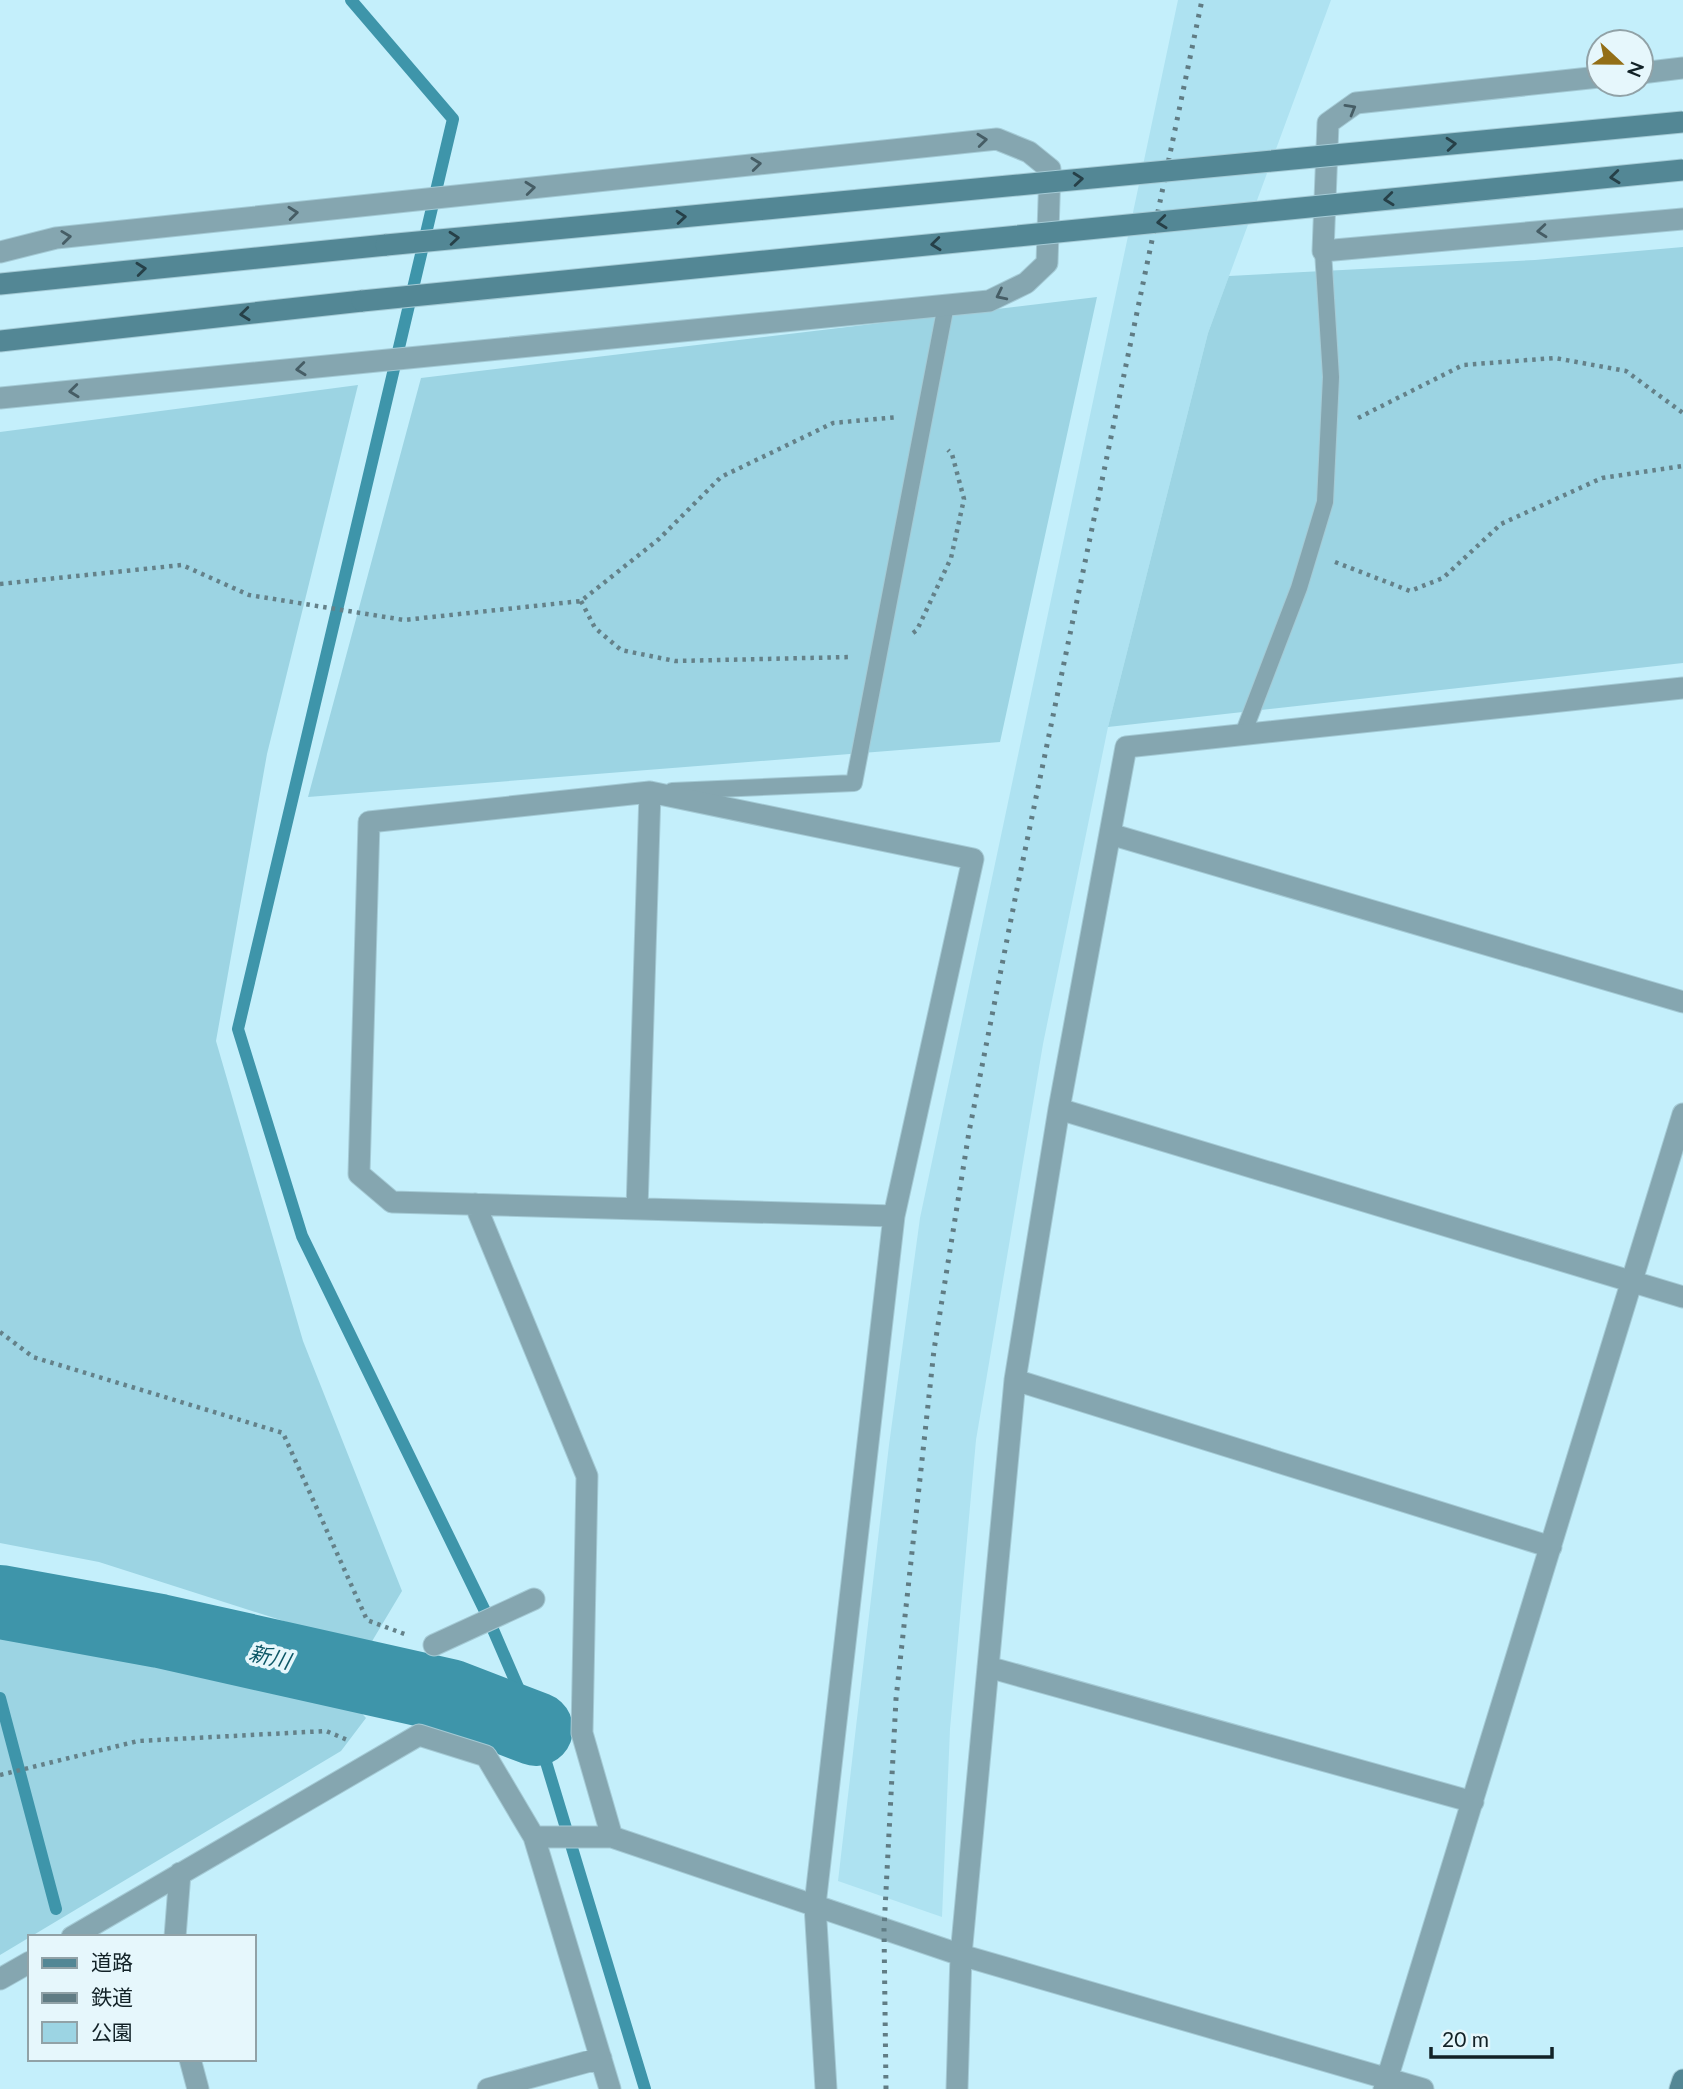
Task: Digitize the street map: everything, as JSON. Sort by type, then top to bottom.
[{"type":"street","points":[[1655,71],[1683,68]]},
{"type":"street","points":[[1585,78],[1356,103],[1328,124],[1323,251],[1683,219]]},
{"type":"street","points":[[0,284],[1683,122]]},
{"type":"street","points":[[0,252],[56,238],[997,139],[1029,152],[1050,169],[1046,263],[1026,283],[989,301],[0,398]]},
{"type":"street","points":[[0,341],[362,300],[1683,170]]},
{"type":"street","points":[[957,2089],[961,1955],[1016,1380],[1059,1109],[1126,747],[1683,688]]},
{"type":"street","points":[[637,1209],[650,792]]},
{"type":"street","points":[[826,2089],[815,1905],[894,1216],[973,859],[650,792],[369,822],[359,1174],[392,1202],[894,1216]]},
{"type":"street","points":[[1110,834],[1683,1002]]},
{"type":"street","points":[[1059,1109],[1683,1297]]},
{"type":"street","points":[[1386,2084],[1683,1114]]},
{"type":"street","points":[[475,1204],[587,1476],[582,1734],[612,1836]]},
{"type":"street","points":[[1016,1380],[1551,1548]]},
{"type":"street","points":[[434,1645],[534,1599]]},
{"type":"street","points":[[988,1667],[1473,1802]]},
{"type":"street","points":[[80,1935],[180,1872],[419,1735],[486,1756],[542,1837],[610,2089]]},
{"type":"street","points":[[542,1837],[612,1836],[961,1955],[1386,2084],[1423,2089]]},
{"type":"street","points":[[175,1935],[180,1872]]},
{"type":"street","points":[[0,1979],[28,1963]]},
{"type":"street","points":[[488,2089],[601,2058]]},
{"type":"street","points":[[191,2061],[198,2089]]},
{"type":"street","points":[[1680,2089],[1683,2080]]},
{"type":"lane","points":[[1243,734],[1310,551],[1325,502],[1331,377],[1323,251]]},
{"type":"lane","points":[[650,792],[854,783],[946,305]]},
{"type":"path","points":[[1329,433],[1463,365],[1555,358],[1626,371],[1683,413]]},
{"type":"path","points":[[0,584],[182,565],[249,595],[404,620],[581,601],[659,539],[721,477],[833,423],[895,416],[922,427],[952,454],[964,499],[951,558],[917,630],[878,656],[675,661],[621,650],[595,628],[581,601]]},
{"type":"path","points":[[1310,551],[1370,578],[1410,591],[1443,578],[1501,524],[1526,512],[1602,478],[1683,466]]},
{"type":"path","points":[[0,1332],[33,1357],[283,1433],[366,1620],[434,1645]]},
{"type":"path","points":[[0,1775],[138,1741],[326,1731],[384,1755]]},
{"type":"shaded area","points":[[1178,0],[1331,0],[1208,333],[1108,727],[1043,1044],[976,1440],[950,1729],[942,1917],[838,1881],[889,1445],[920,1218]]},
{"type":"green space","points":[[1683,247],[1683,663],[1108,727],[1208,333],[1229,276],[1535,260]]},
{"type":"green space","points":[[1097,297],[1000,742],[308,797],[421,378]]},
{"type":"green space","points":[[358,385],[267,754],[216,1041],[303,1341],[402,1591],[368,1648],[99,1562],[0,1543],[0,432]]},
{"type":"green space","points":[[14,1637],[200,1660],[346,1696],[366,1718],[341,1751],[33,1935],[28,1935],[28,1938],[0,1955],[0,1638]]},
{"type":"waterway","points":[[351,0],[453,119],[238,1029],[302,1236],[485,1611],[536,1729],[645,2089]]},
{"type":"waterway","name":"新川","points":[[0,1602],[160,1631],[450,1696],[536,1729]]},
{"type":"waterway","points":[[0,1698],[56,1909]]},
{"type":"railway","points":[[886,2089],[884,1929],[896,1699],[934,1350],[969,1132],[1018,884],[1202,0]]}]
